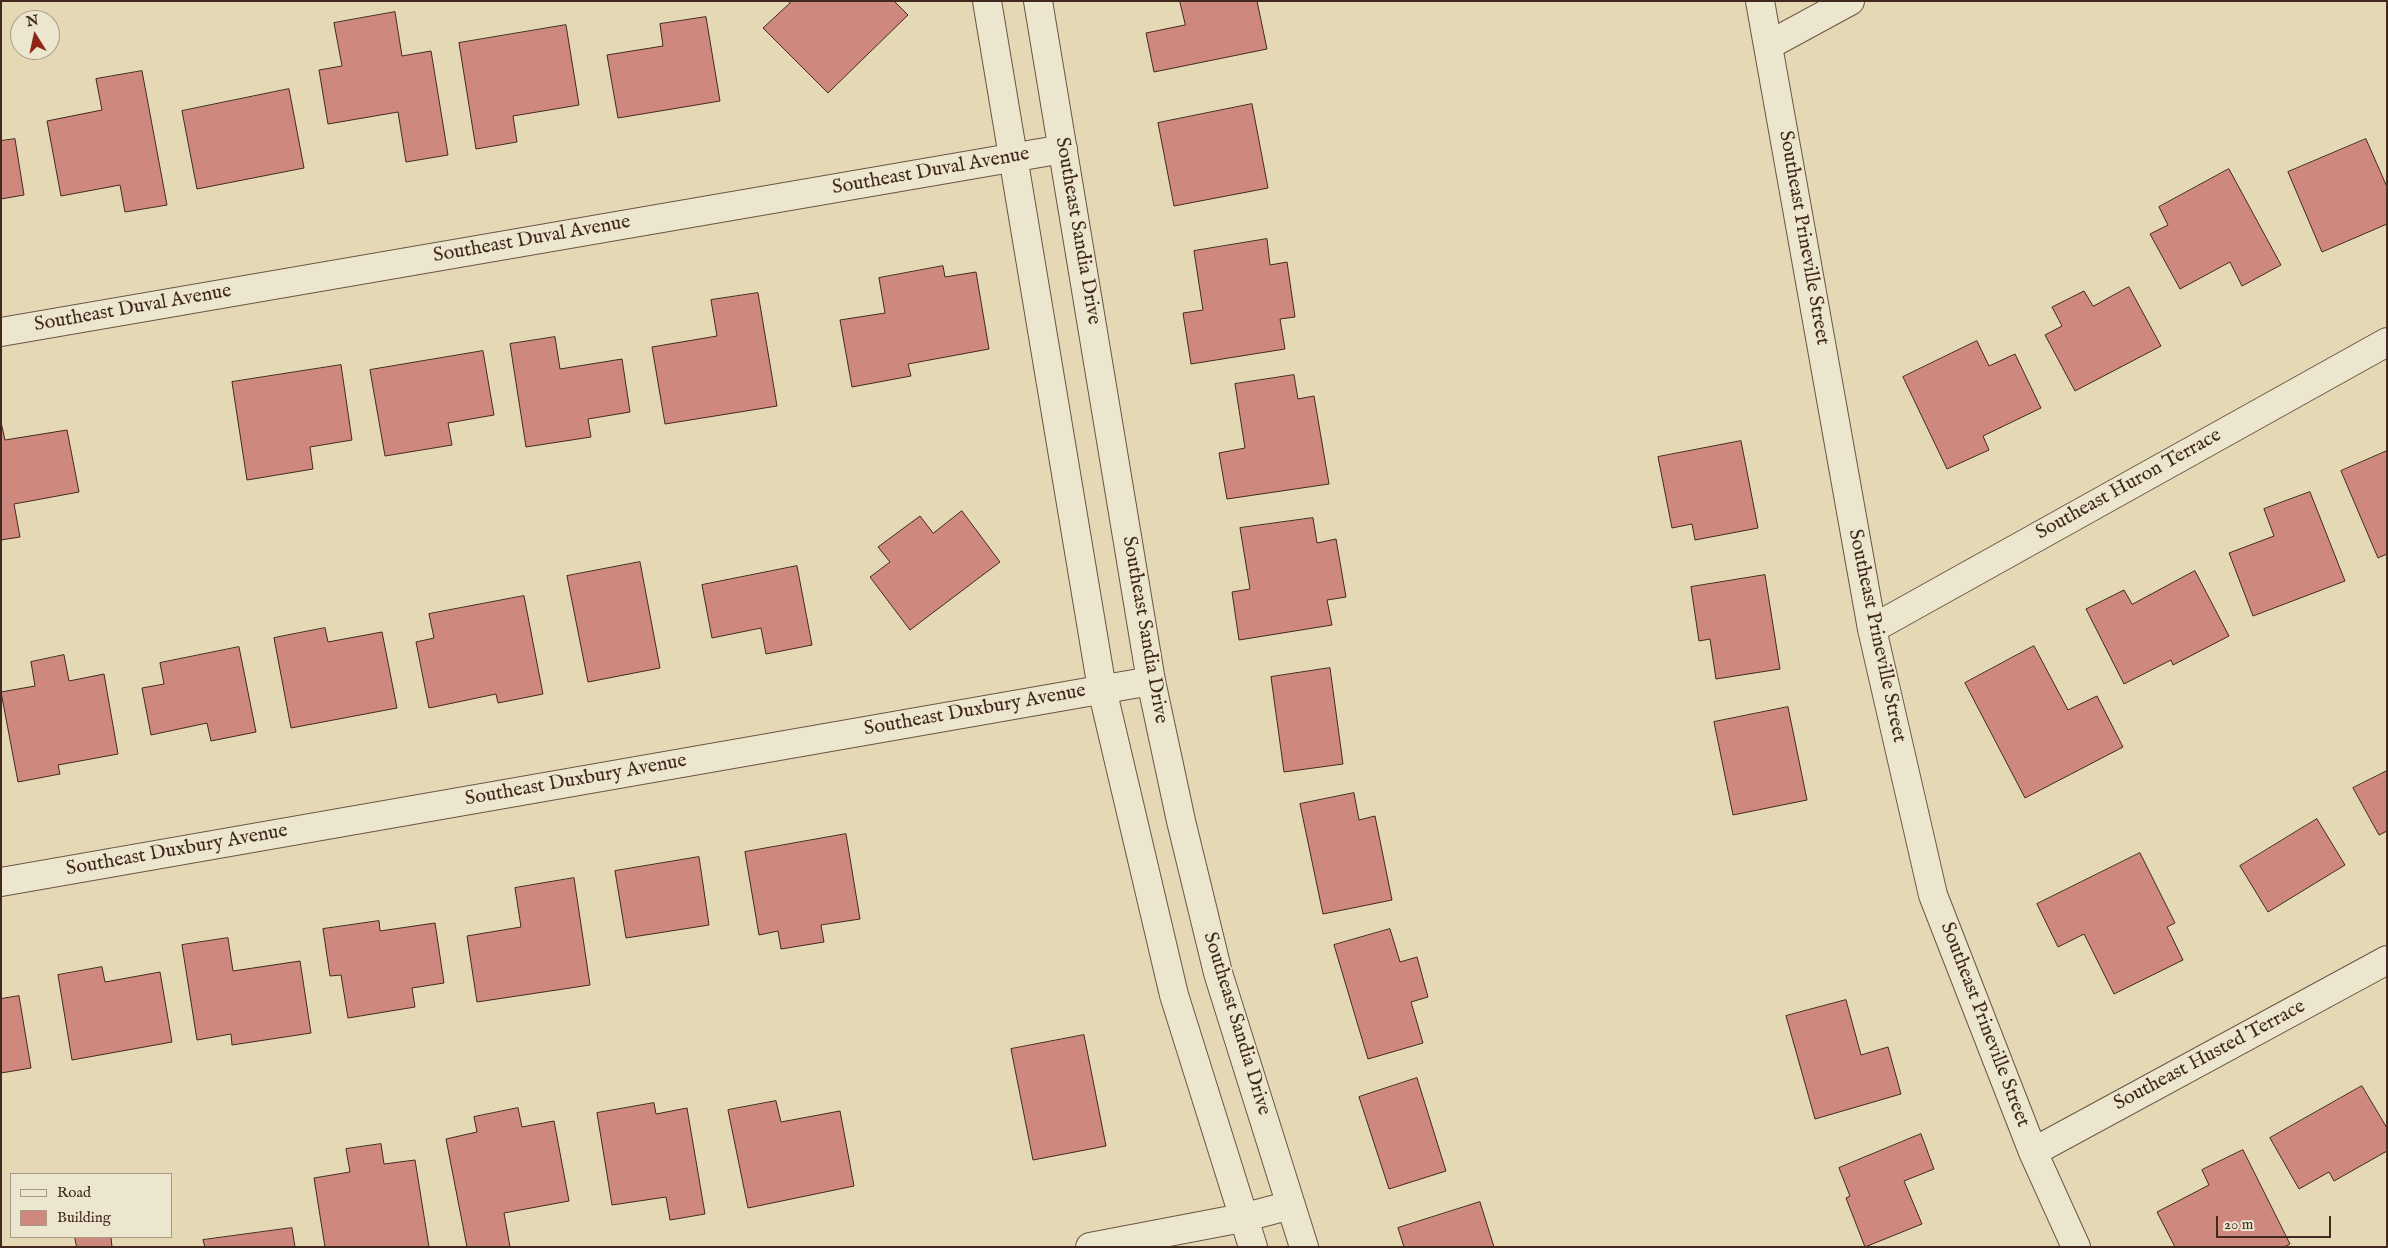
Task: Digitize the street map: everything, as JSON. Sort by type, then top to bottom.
[{"type":"street","points":[[987,1],[1102,689],[1174,995],[1242,1218],[1253,1247]]},
{"type":"street","name":"Southeast Sandia Drive","points":[[1038,1],[1151,680],[1181,821],[1218,973],[1304,1247]]},
{"type":"street","name":"Southeast Prineville Street","points":[[1760,1],[1872,629],[1933,895],[2034,1152],[2076,1247]]},
{"type":"street","points":[[1769,45],[1850,1]]},
{"type":"street","name":"Southeast Duval Avenue","points":[[1,332],[1063,149]]},
{"type":"street","name":"Southeast Huron Terrace","points":[[1872,629],[2387,342]]},
{"type":"street","name":"Southeast Duxbury Avenue","points":[[1,882],[1151,680]]},
{"type":"street","name":"Southeast Husted Terrace","points":[[2034,1152],[2387,960]]},
{"type":"street","points":[[1090,1247],[1242,1218],[1291,1205]]},
{"type":"building","points":[[788,1],[894,1],[908,15],[828,93],[763,28],[790,3]]},
{"type":"building","points":[[1180,1],[1257,1],[1267,49],[1154,72],[1146,33],[1185,25]]},
{"type":"building","points":[[395,12],[402,56],[431,51],[448,155],[406,162],[398,112],[328,124],[319,70],[342,66],[334,23]]},
{"type":"building","points":[[706,17],[720,101],[618,118],[607,55],[663,46],[660,24]]},
{"type":"building","points":[[566,25],[579,105],[513,116],[517,142],[476,149],[459,43]]},
{"type":"building","points":[[142,71],[167,205],[125,212],[120,185],[61,196],[47,121],[102,110],[96,79]]},
{"type":"building","points":[[289,89],[304,168],[197,189],[182,111]]},
{"type":"building","points":[[1252,104],[1268,188],[1174,206],[1158,123]]},
{"type":"building","points":[[15,139],[24,195],[1,199],[1,141]]},
{"type":"building","points":[[2366,139],[2387,187],[2387,224],[2322,252],[2288,172]]},
{"type":"building","points":[[2229,169],[2281,265],[2242,286],[2230,262],[2180,289],[2150,234],[2168,225],[2159,207]]},
{"type":"building","points":[[1267,239],[1270,265],[1287,262],[1295,317],[1280,319],[1285,349],[1191,364],[1183,313],[1203,310],[1194,251]]},
{"type":"building","points":[[943,266],[945,277],[976,272],[989,349],[908,364],[911,376],[852,387],[840,320],[885,313],[879,278]]},
{"type":"building","points":[[2129,287],[2161,346],[2075,391],[2045,335],[2062,326],[2052,307],[2084,291],[2093,306]]},
{"type":"building","points":[[758,293],[777,406],[665,424],[652,347],[717,336],[711,300]]},
{"type":"building","points":[[555,337],[560,369],[622,359],[630,412],[588,419],[591,437],[526,447],[510,344]]},
{"type":"building","points":[[1977,341],[1989,366],[2015,354],[2041,408],[1983,436],[1989,450],[1947,469],[1903,377]]},
{"type":"building","points":[[483,351],[494,415],[448,423],[452,445],[385,456],[370,370]]},
{"type":"building","points":[[341,365],[352,440],[310,447],[313,469],[247,480],[232,382]]},
{"type":"building","points":[[1294,375],[1298,399],[1314,396],[1329,484],[1227,499],[1219,453],[1245,448],[1235,384]]},
{"type":"building","points":[[1,422],[5,440],[67,430],[79,492],[14,504],[20,537],[1,540]]},
{"type":"building","points":[[1741,441],[1758,528],[1695,540],[1692,524],[1672,528],[1658,457]]},
{"type":"building","points":[[2387,451],[2387,554],[2378,558],[2341,471]]},
{"type":"building","points":[[2310,492],[2345,581],[2253,616],[2229,553],[2274,536],[2264,509]]},
{"type":"building","points":[[962,511],[1000,562],[910,630],[870,577],[890,562],[878,547],[920,516],[933,533]]},
{"type":"building","points":[[1313,518],[1317,543],[1336,539],[1346,597],[1327,600],[1332,625],[1239,640],[1232,592],[1250,589],[1240,528]]},
{"type":"building","points":[[640,562],[660,668],[588,682],[567,576]]},
{"type":"building","points":[[797,566],[812,645],[766,654],[761,628],[712,638],[702,585]]},
{"type":"building","points":[[2195,571],[2229,636],[2173,665],[2171,660],[2124,684],[2086,609],[2124,590],[2132,604]]},
{"type":"building","points":[[1765,575],[1780,669],[1716,679],[1710,639],[1699,641],[1691,587]]},
{"type":"building","points":[[524,596],[543,694],[498,703],[496,694],[429,708],[416,642],[434,638],[429,614]]},
{"type":"building","points":[[325,628],[328,642],[382,632],[397,708],[291,728],[274,638]]},
{"type":"building","points":[[2034,646],[2068,710],[2097,696],[2123,747],[2025,798],[1965,683]]},
{"type":"building","points":[[239,647],[256,732],[211,741],[207,723],[151,735],[142,688],[164,684],[160,663]]},
{"type":"building","points":[[64,655],[69,681],[104,674],[118,754],[58,765],[60,774],[18,782],[1,692],[35,686],[31,662]]},
{"type":"building","points":[[1330,668],[1343,764],[1284,772],[1271,677]]},
{"type":"building","points":[[1788,707],[1807,800],[1733,815],[1714,722]]},
{"type":"building","points":[[2387,771],[2387,831],[2379,835],[2353,788]]},
{"type":"building","points":[[1354,793],[1359,820],[1375,816],[1392,900],[1323,914],[1300,804]]},
{"type":"building","points":[[2317,819],[2345,865],[2268,912],[2240,866]]},
{"type":"building","points":[[846,834],[860,919],[821,925],[824,942],[781,949],[778,931],[759,935],[745,852]]},
{"type":"building","points":[[2140,853],[2175,923],[2167,927],[2183,960],[2114,994],[2084,934],[2058,947],[2037,904]]},
{"type":"building","points":[[699,857],[709,925],[626,938],[615,871]]},
{"type":"building","points":[[574,878],[590,985],[477,1002],[467,936],[521,927],[515,888]]},
{"type":"building","points":[[379,921],[380,931],[435,923],[444,983],[412,988],[415,1007],[348,1018],[341,975],[330,976],[323,929]]},
{"type":"building","points":[[1390,929],[1400,962],[1417,957],[1428,997],[1411,1002],[1423,1043],[1368,1059],[1334,945]]},
{"type":"building","points":[[228,938],[233,971],[300,961],[311,1033],[232,1045],[231,1034],[197,1040],[182,945]]},
{"type":"building","points":[[102,967],[105,982],[160,972],[172,1042],[72,1060],[58,975]]},
{"type":"building","points":[[19,996],[31,1068],[1,1073],[1,999]]},
{"type":"building","points":[[1846,1000],[1861,1055],[1888,1047],[1901,1094],[1815,1119],[1786,1016]]},
{"type":"building","points":[[1084,1035],[1106,1146],[1033,1160],[1011,1049]]},
{"type":"building","points":[[1417,1078],[1446,1171],[1389,1189],[1359,1097]]},
{"type":"building","points":[[2362,1086],[2387,1128],[2387,1151],[2334,1181],[2329,1172],[2299,1189],[2270,1138]]},
{"type":"building","points":[[776,1101],[781,1122],[840,1111],[854,1186],[748,1208],[728,1110]]},
{"type":"building","points":[[654,1103],[656,1114],[687,1108],[705,1214],[670,1220],[666,1197],[612,1205],[597,1113]]},
{"type":"building","points":[[518,1108],[522,1127],[554,1121],[569,1201],[504,1213],[510,1247],[467,1247],[446,1139],[477,1132],[474,1117]]},
{"type":"building","points":[[1921,1134],[1934,1169],[1904,1181],[1922,1224],[1865,1247],[1846,1198],[1850,1196],[1839,1168]]},
{"type":"building","points":[[381,1144],[384,1164],[415,1160],[429,1247],[325,1247],[314,1178],[350,1172],[346,1149]]},
{"type":"building","points":[[2243,1150],[2290,1244],[2284,1247],[2175,1247],[2157,1212],[2209,1185],[2202,1170]]},
{"type":"building","points":[[1480,1202],[1494,1247],[1404,1247],[1398,1228]]},
{"type":"building","points":[[292,1228],[295,1247],[205,1247],[203,1240]]},
{"type":"building","points":[[75,1238],[111,1238],[112,1247],[77,1247]]}]
